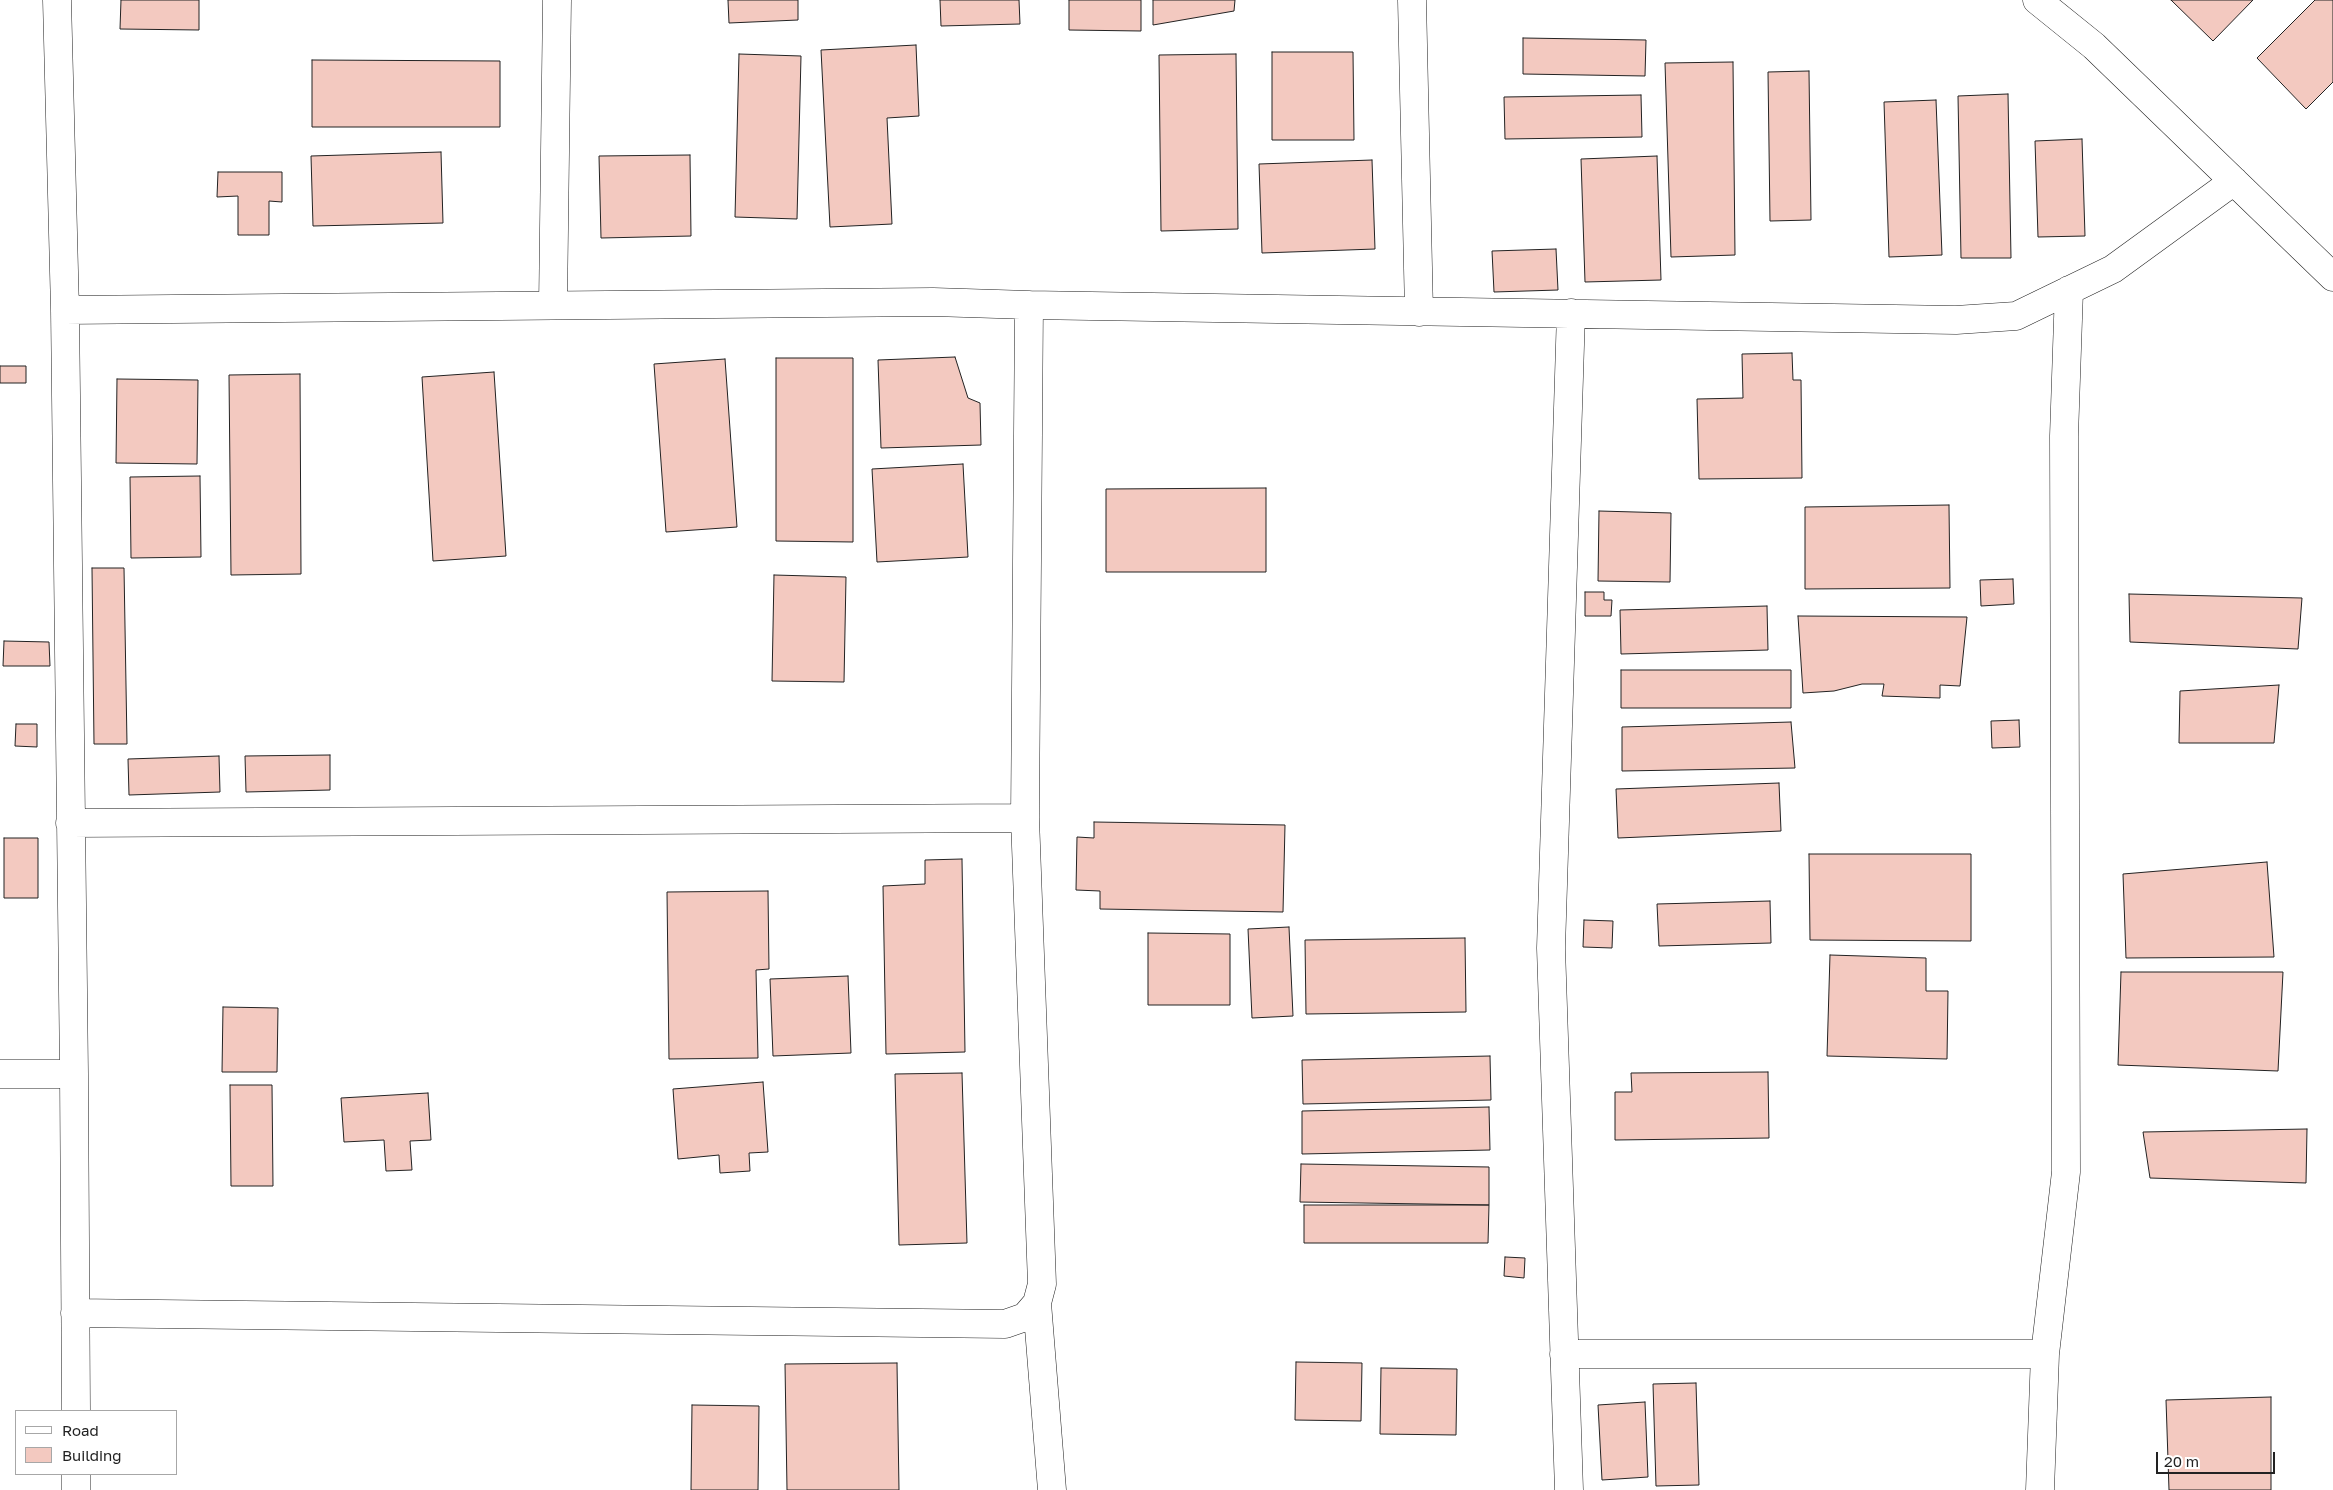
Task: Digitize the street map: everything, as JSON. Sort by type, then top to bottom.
[{"type":"street","points":[[57,0],[65,310],[76,1410]]},
{"type":"street","points":[[553,305],[557,0]]},
{"type":"street","points":[[1412,0],[1419,312]]},
{"type":"street","points":[[2037,0],[2094,46],[2333,277]]},
{"type":"street","points":[[65,310],[924,302],[1956,320],[2016,316],[2113,269],[2234,181]]},
{"type":"street","points":[[2040,1490],[2045,1354],[2066,1172],[2064,436],[2069,290]]},
{"type":"street","points":[[1029,305],[1025,818],[1042,1284],[1037,1303],[1052,1490]]},
{"type":"street","points":[[1570,1490],[1551,948],[1571,313]]},
{"type":"street","points":[[70,822],[1025,818]]},
{"type":"street","points":[[0,1074],[74,1074]]},
{"type":"street","points":[[76,1313],[1005,1324],[1025,1317],[1037,1303]]},
{"type":"street","points":[[1564,1354],[2045,1354]]},
{"type":"street","points":[[76,1475],[76,1490]]},
{"type":"building","points":[[121,0],[199,0],[199,30],[120,29]]},
{"type":"building","points":[[728,0],[798,0],[798,20],[729,23]]},
{"type":"building","points":[[940,0],[1019,0],[1020,24],[941,26]]},
{"type":"building","points":[[1069,0],[1141,0],[1141,31],[1069,30]]},
{"type":"building","points":[[1153,0],[1235,0],[1234,11],[1153,25]]},
{"type":"building","points":[[2171,0],[2253,0],[2213,41]]},
{"type":"building","points":[[2315,0],[2333,0],[2333,82],[2306,109],[2257,58]]},
{"type":"building","points":[[1523,38],[1646,40],[1645,76],[1523,74]]},
{"type":"building","points":[[916,45],[919,116],[887,118],[892,224],[830,227],[821,50]]},
{"type":"building","points":[[1272,52],[1353,52],[1354,140],[1272,140]]},
{"type":"building","points":[[739,54],[801,56],[797,219],[735,217]]},
{"type":"building","points":[[1236,54],[1238,229],[1161,231],[1159,55]]},
{"type":"building","points":[[312,60],[500,61],[500,127],[312,127]]},
{"type":"building","points":[[1733,62],[1735,255],[1671,257],[1665,63]]},
{"type":"building","points":[[1809,71],[1811,220],[1770,221],[1768,72]]},
{"type":"building","points":[[2008,94],[2011,258],[1961,258],[1958,96]]},
{"type":"building","points":[[1641,95],[1642,137],[1505,139],[1504,97]]},
{"type":"building","points":[[1936,100],[1942,255],[1889,257],[1884,102]]},
{"type":"building","points":[[2082,139],[2085,236],[2038,237],[2035,141]]},
{"type":"building","points":[[441,152],[443,223],[313,226],[311,156]]},
{"type":"building","points":[[690,155],[691,236],[601,238],[599,156]]},
{"type":"building","points":[[1657,156],[1661,280],[1585,282],[1581,159]]},
{"type":"building","points":[[1372,160],[1375,249],[1262,253],[1259,164]]},
{"type":"building","points":[[218,172],[282,172],[282,202],[269,201],[269,235],[238,235],[238,196],[217,197]]},
{"type":"building","points":[[1556,249],[1558,290],[1494,292],[1492,251]]},
{"type":"building","points":[[1792,353],[1793,380],[1801,380],[1802,478],[1699,479],[1697,399],[1743,398],[1742,354]]},
{"type":"building","points":[[955,357],[968,398],[980,403],[981,445],[881,448],[878,360]]},
{"type":"building","points":[[776,358],[853,358],[853,542],[776,541]]},
{"type":"building","points":[[725,359],[737,527],[666,532],[654,364]]},
{"type":"building","points":[[0,366],[26,366],[26,383],[0,383]]},
{"type":"building","points":[[494,372],[506,556],[433,561],[422,377]]},
{"type":"building","points":[[300,374],[301,574],[231,575],[229,375]]},
{"type":"building","points":[[117,379],[198,380],[197,464],[116,463]]},
{"type":"building","points":[[963,464],[968,557],[877,562],[872,469]]},
{"type":"building","points":[[200,476],[201,557],[131,558],[130,477]]},
{"type":"building","points":[[1266,488],[1266,572],[1106,572],[1106,489]]},
{"type":"building","points":[[1949,505],[1950,588],[1805,589],[1805,507]]},
{"type":"building","points":[[1599,511],[1671,513],[1670,582],[1598,581]]},
{"type":"building","points":[[92,568],[124,568],[127,744],[94,744]]},
{"type":"building","points":[[774,575],[846,577],[844,682],[772,681]]},
{"type":"building","points":[[2013,579],[2014,604],[1981,606],[1980,580]]},
{"type":"building","points":[[1585,592],[1604,592],[1604,600],[1612,600],[1611,616],[1585,616]]},
{"type":"building","points":[[2129,594],[2302,598],[2298,649],[2130,642]]},
{"type":"building","points":[[1767,606],[1768,650],[1621,654],[1620,610]]},
{"type":"building","points":[[1798,616],[1967,617],[1960,686],[1940,685],[1940,698],[1882,696],[1884,684],[1862,684],[1834,691],[1803,693]]},
{"type":"building","points":[[4,641],[49,642],[50,666],[3,666]]},
{"type":"building","points":[[1621,670],[1791,670],[1791,708],[1621,708]]},
{"type":"building","points":[[2279,685],[2274,743],[2179,743],[2180,691]]},
{"type":"building","points":[[2019,720],[2020,747],[1992,748],[1991,721]]},
{"type":"building","points":[[1791,722],[1795,768],[1622,771],[1622,727]]},
{"type":"building","points":[[16,724],[37,724],[37,747],[15,746]]},
{"type":"building","points":[[330,755],[330,790],[246,792],[245,756]]},
{"type":"building","points":[[219,756],[220,792],[129,795],[128,759]]},
{"type":"building","points":[[1779,783],[1781,831],[1618,838],[1616,789]]},
{"type":"building","points":[[1094,822],[1285,825],[1283,912],[1100,909],[1100,891],[1076,890],[1077,837],[1094,838]]},
{"type":"building","points":[[4,838],[38,838],[38,898],[4,898]]},
{"type":"building","points":[[1809,854],[1971,854],[1971,941],[1810,940]]},
{"type":"building","points":[[962,859],[965,1052],[886,1054],[883,886],[925,884],[925,860]]},
{"type":"building","points":[[2267,862],[2274,957],[2126,958],[2123,874]]},
{"type":"building","points":[[768,891],[769,969],[756,970],[758,1058],[669,1059],[667,892]]},
{"type":"building","points":[[1770,901],[1771,943],[1659,946],[1657,904]]},
{"type":"building","points":[[1584,920],[1613,921],[1612,948],[1583,947]]},
{"type":"building","points":[[1289,927],[1293,1016],[1252,1018],[1248,929]]},
{"type":"building","points":[[1148,933],[1230,934],[1230,1005],[1148,1005]]},
{"type":"building","points":[[1465,938],[1466,1012],[1306,1014],[1305,940]]},
{"type":"building","points":[[1830,955],[1926,958],[1926,991],[1948,991],[1947,1059],[1827,1056]]},
{"type":"building","points":[[2121,972],[2283,972],[2278,1071],[2118,1065]]},
{"type":"building","points":[[848,976],[851,1053],[773,1056],[770,979]]},
{"type":"building","points":[[223,1007],[278,1008],[277,1072],[222,1072]]},
{"type":"building","points":[[1490,1056],[1491,1100],[1303,1104],[1302,1060]]},
{"type":"building","points":[[1768,1072],[1769,1138],[1615,1140],[1615,1092],[1632,1092],[1631,1073]]},
{"type":"building","points":[[962,1073],[967,1243],[899,1245],[895,1074]]},
{"type":"building","points":[[763,1082],[768,1152],[749,1153],[750,1171],[720,1173],[719,1155],[678,1159],[673,1089]]},
{"type":"building","points":[[230,1085],[272,1085],[273,1186],[231,1186]]},
{"type":"building","points":[[428,1093],[431,1140],[410,1141],[412,1170],[386,1171],[384,1140],[344,1142],[341,1098]]},
{"type":"building","points":[[1489,1107],[1490,1150],[1302,1154],[1302,1111]]},
{"type":"building","points":[[2307,1129],[2306,1183],[2150,1178],[2143,1132]]},
{"type":"building","points":[[1301,1164],[1489,1167],[1489,1205],[1300,1202]]},
{"type":"building","points":[[1304,1205],[1489,1205],[1488,1243],[1304,1243]]},
{"type":"building","points":[[1505,1257],[1525,1258],[1524,1278],[1504,1276]]},
{"type":"building","points":[[1296,1362],[1362,1363],[1361,1421],[1295,1420]]},
{"type":"building","points":[[897,1363],[899,1490],[787,1490],[785,1364]]},
{"type":"building","points":[[1381,1368],[1457,1369],[1456,1435],[1380,1434]]},
{"type":"building","points":[[1696,1383],[1699,1485],[1656,1486],[1653,1384]]},
{"type":"building","points":[[2271,1397],[2271,1490],[2169,1490],[2166,1400]]},
{"type":"building","points":[[1645,1402],[1648,1477],[1602,1480],[1598,1405]]},
{"type":"building","points":[[692,1405],[759,1406],[758,1490],[691,1490]]}]
